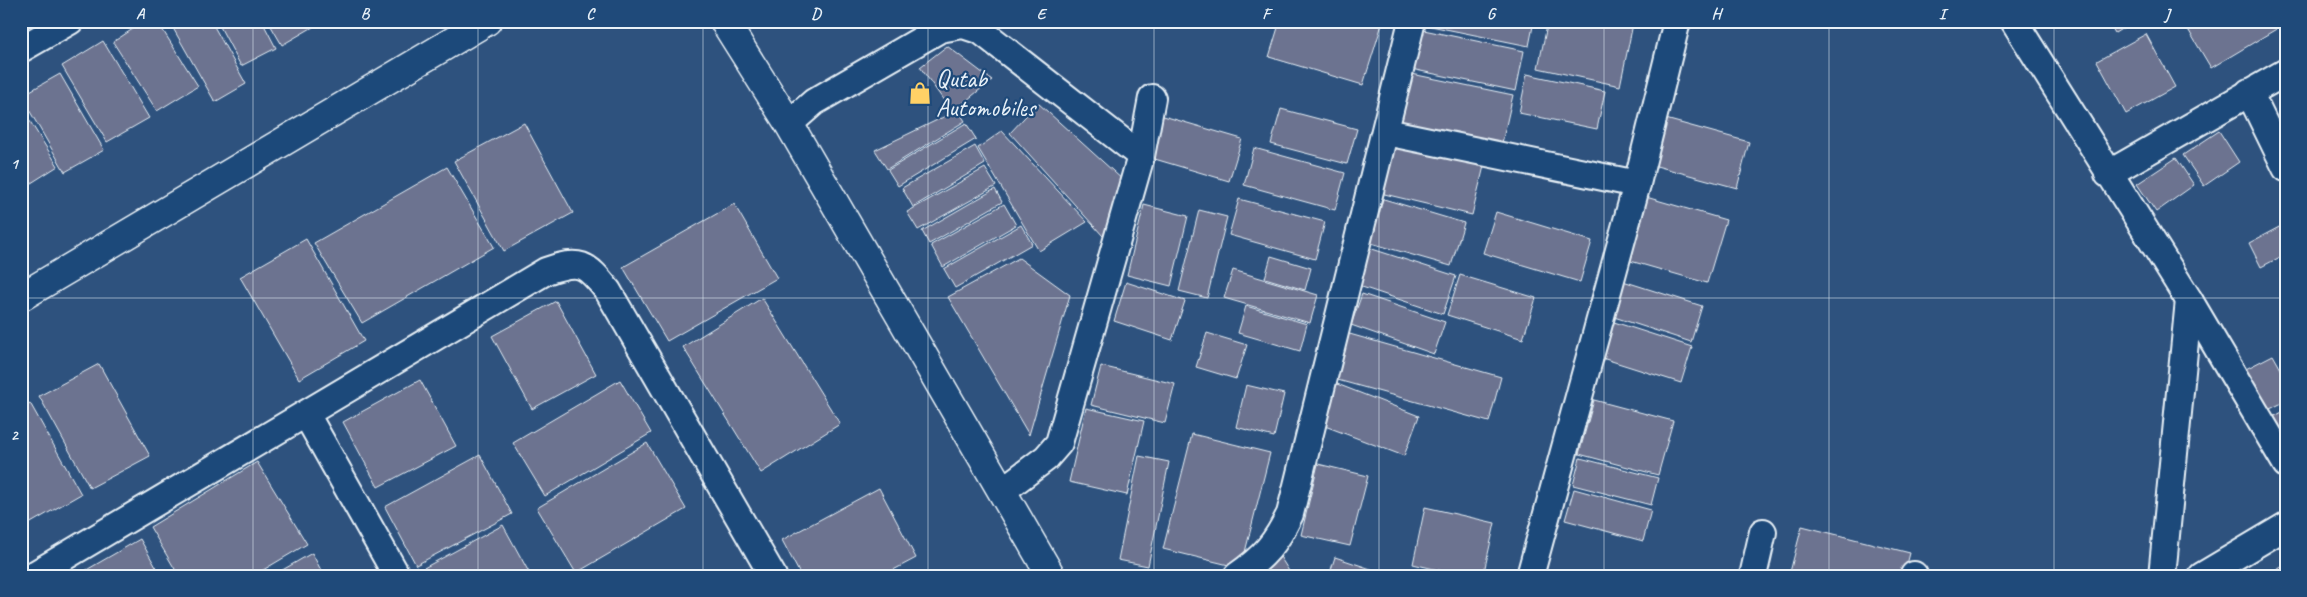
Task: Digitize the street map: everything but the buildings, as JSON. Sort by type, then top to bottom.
[{"type":"street","points":[[21,49],[70,21]]},
{"type":"street","points":[[21,297],[488,21]]},
{"type":"street","points":[[724,21],[788,124],[1051,576]]},
{"type":"street","points":[[1237,576],[1255,563],[1278,539],[1290,514],[1412,21]]},
{"type":"street","points":[[1530,576],[1637,184],[1676,21]]},
{"type":"street","points":[[2014,21],[2108,174],[2189,300],[2286,464]]},
{"type":"street","points":[[788,124],[814,102],[940,29],[963,26],[981,31],[1141,156]]},
{"type":"street","points":[[2108,174],[2286,72]]},
{"type":"street","points":[[2249,92],[2286,168]]},
{"type":"street","points":[[1002,491],[1046,458],[1059,443],[1141,156],[1152,98]]},
{"type":"street","points":[[1386,132],[1637,184]]},
{"type":"street","points":[[32,576],[546,271],[568,263],[591,269],[608,290],[773,576]]},
{"type":"street","points":[[2162,576],[2189,300]]},
{"type":"street","points":[[306,414],[397,576]]},
{"type":"street","points":[[2202,576],[2286,526]]},
{"type":"street","points":[[1753,576],[1763,532]]},
{"type":"place","name":"Qutab Automobiles","points":[[920,93]]}]
